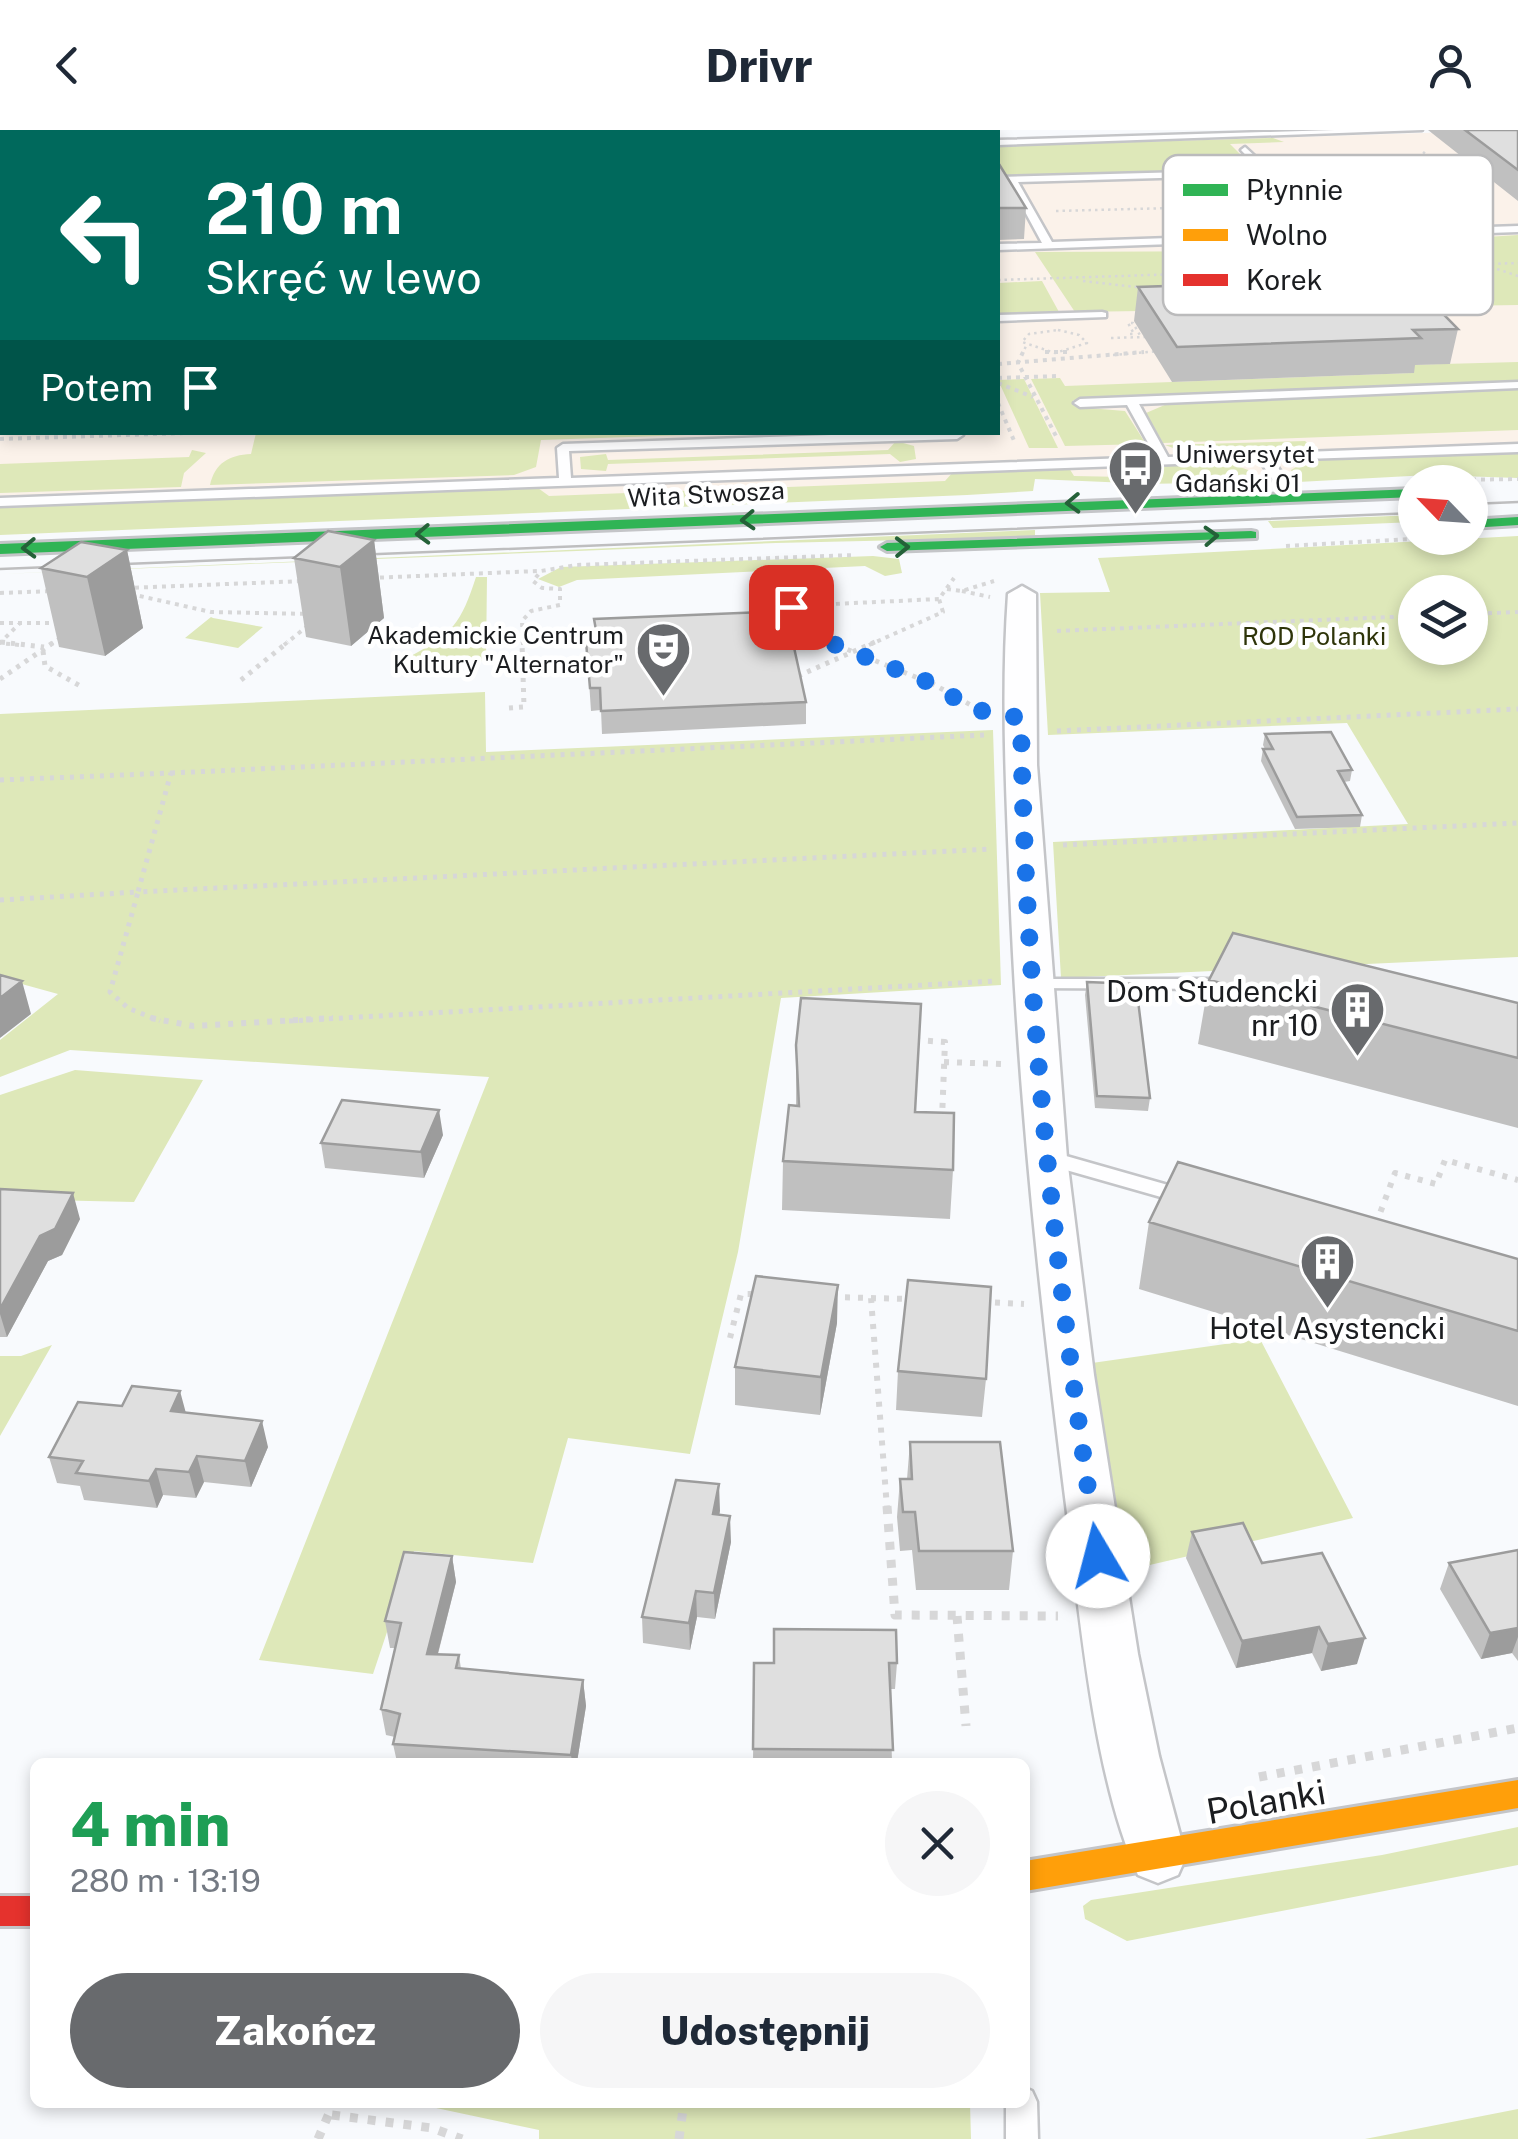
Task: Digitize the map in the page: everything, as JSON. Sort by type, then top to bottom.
[{"type":"street","name":"Wita Stwosza","points":[[0,549],[1398,493]]},
{"type":"street","points":[[1488,523],[1518,521]]},
{"type":"street","points":[[855,551],[1278,540]]},
{"type":"street","points":[[1012,587],[1020,632],[1031,984],[1058,1283],[1109,1634],[1140,1799],[1158,1857]]},
{"type":"street","name":"Polanki","points":[[1030,1875],[1518,1794]]},
{"type":"street","points":[[0,1911],[30,1911]]},
{"type":"lane","points":[[1000,143],[1418,130]]},
{"type":"lane","points":[[1245,150],[1250,155]]},
{"type":"lane","points":[[1000,180],[1163,175]]},
{"type":"lane","points":[[1012,180],[1050,246]]},
{"type":"lane","points":[[1493,230],[1518,229]]},
{"type":"lane","points":[[1000,247],[1163,242]]},
{"type":"lane","points":[[1000,318],[1102,314]]},
{"type":"lane","points":[[1080,403],[1518,386]]},
{"type":"lane","points":[[1131,401],[1164,461]]},
{"type":"lane","points":[[565,481],[563,448],[937,435]]},
{"type":"lane","points":[[956,435],[973,468]]},
{"type":"lane","points":[[918,436],[929,468]]},
{"type":"lane","points":[[0,502],[1518,448]]},
{"type":"lane","points":[[1264,457],[1291,496]]},
{"type":"lane","points":[[1031,984],[1250,984]]},
{"type":"lane","points":[[1045,1156],[1217,1207]]},
{"type":"lane","points":[[1021,2108],[1022,2139]]},
{"type":"path","points":[[1414,144],[1428,155]]},
{"type":"path","points":[[1030,212],[1163,208]]},
{"type":"path","points":[[1025,246],[1069,316]]},
{"type":"path","points":[[1493,264],[1518,263]]},
{"type":"path","points":[[1000,280],[1163,275]]},
{"type":"path","points":[[1066,278],[1147,288]]},
{"type":"path","points":[[1128,322],[1133,322],[1143,337],[1121,336],[1134,334],[1128,322]]},
{"type":"path","points":[[1018,364],[1026,346]]},
{"type":"path","points":[[1000,364],[1167,351]]},
{"type":"path","points":[[1065,353],[1067,360]]},
{"type":"path","points":[[1018,364],[1062,449]]},
{"type":"path","points":[[1000,380],[1059,376]]},
{"type":"path","points":[[1000,381],[1036,399]]},
{"type":"path","points":[[1000,408],[1018,448]]},
{"type":"path","points":[[0,439],[62,435]]},
{"type":"path","points":[[1278,540],[1398,538]]},
{"type":"path","points":[[357,578],[855,551]]},
{"type":"path","points":[[510,708],[524,707],[524,616],[560,605],[560,589],[542,588],[534,581],[541,571]]},
{"type":"path","points":[[939,599],[955,577]]},
{"type":"path","points":[[116,599],[124,591],[318,580]]},
{"type":"path","points":[[947,588],[962,591],[1012,587]]},
{"type":"path","points":[[787,588],[796,629]]},
{"type":"path","points":[[0,595],[71,590]]},
{"type":"path","points":[[124,591],[147,601],[220,612],[322,614],[241,680]]},
{"type":"path","points":[[791,606],[939,599]]},
{"type":"path","points":[[798,676],[943,612],[939,599]]},
{"type":"path","points":[[213,618],[220,612]]},
{"type":"path","points":[[1488,613],[1518,612]]},
{"type":"path","points":[[1020,632],[1398,617]]},
{"type":"path","points":[[0,623],[66,623]]},
{"type":"path","points":[[0,643],[21,623]]},
{"type":"path","points":[[778,630],[796,629],[933,684],[972,709],[1021,725]]},
{"type":"path","points":[[0,679],[69,631]]},
{"type":"path","points":[[524,643],[612,636]]},
{"type":"path","points":[[0,643],[44,648]]},
{"type":"path","points":[[44,648],[44,666],[82,687]]},
{"type":"path","points":[[0,780],[1021,725],[1518,709]]},
{"type":"path","points":[[171,773],[110,992],[122,1008],[149,1020],[193,1026],[994,981],[1031,984]]},
{"type":"path","points":[[0,900],[1518,823]]},
{"type":"path","points":[[908,1040],[945,1042],[942,1130]]},
{"type":"path","points":[[944,1062],[1006,1064]]},
{"type":"path","points":[[1371,1238],[1395,1173],[1436,1184],[1445,1160],[1518,1180]]},
{"type":"path","points":[[730,1338],[741,1294],[778,1295]]},
{"type":"path","points":[[815,1296],[929,1300]]},
{"type":"path","points":[[871,1298],[895,1615],[1062,1616]]},
{"type":"path","points":[[968,1301],[1022,1303]]},
{"type":"path","points":[[957,1616],[966,1726]]},
{"type":"path","points":[[1238,1780],[1518,1728]]},
{"type":"path","points":[[318,2139],[333,2108],[432,2128],[462,2139]]},
{"type":"path","points":[[679,2139],[683,2108]]},
{"type":"shaded area","points":[[1518,130],[1518,467],[1398,465],[1398,471],[1164,480],[960,476],[910,496],[0,533],[0,435],[1000,435],[1000,146]]},
{"type":"green space","points":[[1273,138],[1284,142],[1230,144],[1241,155],[1163,155],[1163,173],[1000,176],[1000,146]]},
{"type":"green space","points":[[1518,235],[1518,305],[1493,305],[1493,237]]},
{"type":"green space","points":[[1163,251],[1163,311],[1075,312],[1035,252]]},
{"type":"green space","points":[[1042,281],[1059,312],[1000,314],[1000,283]]},
{"type":"green space","points":[[1518,362],[1518,382],[1073,400],[1076,407],[1125,411],[1146,444],[1065,446],[1031,379],[1060,378],[1065,386],[1412,373],[1406,365]]},
{"type":"green space","points":[[1024,379],[1058,448],[1029,448],[1000,380]]},
{"type":"green space","points":[[1518,388],[1518,430],[1163,443],[1146,413],[1167,404]]},
{"type":"green space","points":[[255,435],[687,435],[541,440],[536,467],[514,475],[210,485],[215,471],[224,462],[251,454]]},
{"type":"green space","points":[[896,441],[914,446],[916,459],[900,462],[890,454],[608,464],[606,471],[581,469],[580,457],[606,454],[608,460],[888,450]]},
{"type":"green space","points":[[1305,441],[1310,445],[1306,449],[1189,454],[1165,445]]},
{"type":"green space","points":[[192,450],[206,453],[184,473],[181,487],[0,493],[0,464],[189,457]]},
{"type":"green space","points":[[1518,452],[1518,478],[1488,477],[1488,465],[1398,465],[1398,477],[1298,482],[1291,470],[1310,459]]},
{"type":"green space","points":[[1231,464],[1254,472],[1261,482],[1142,484],[1130,466]]},
{"type":"green space","points":[[1069,468],[1074,476],[1125,477],[1129,483],[1035,479],[1033,491],[967,495],[0,535],[0,508],[538,488],[549,496],[945,481],[953,472]]},
{"type":"green space","points":[[1398,516],[1398,523],[1273,528],[1268,521]]},
{"type":"green space","points":[[1035,530],[1035,535],[1084,536],[776,543],[0,574]]},
{"type":"green space","name":"ROD Polanki","points":[[1518,536],[1518,957],[1061,978],[1053,842],[1408,824],[1347,723],[1048,735],[1040,593],[1110,592],[1098,558],[1398,542],[1398,555],[1488,555],[1488,538]]},
{"type":"green space","points":[[873,556],[899,559],[902,573],[885,576],[865,566],[577,580],[559,587],[538,579],[561,567]]},
{"type":"green space","points":[[476,577],[487,577],[486,661],[409,663],[409,657],[453,626]]},
{"type":"green space","points":[[211,617],[263,627],[238,648],[185,638]]},
{"type":"green space","points":[[485,692],[486,752],[993,730],[1001,985],[781,998],[738,1252],[690,1454],[568,1438],[533,1563],[414,1551],[373,1674],[259,1660],[489,1077],[70,1050],[0,1077],[0,1040],[58,994],[0,978],[0,714]]},
{"type":"green space","points":[[75,1070],[203,1080],[134,1202],[0,1199],[0,1095]]},
{"type":"green space","points":[[1260,1339],[1353,1518],[1128,1570],[1092,1363]]},
{"type":"green space","points":[[52,1345],[0,1436],[0,1356],[21,1356]]},
{"type":"green space","points":[[1518,1827],[1518,1865],[1127,1941],[1085,1919],[1083,1906],[1091,1900],[1382,1855]]},
{"type":"green space","points":[[436,2108],[970,2108],[971,2139],[539,2139],[539,2130]]},
{"type":"green space","points":[[1518,2109],[1518,2139],[1365,2139]]},
{"type":"building","points":[[1465,130],[1518,130],[1518,170]]},
{"type":"building","points":[[1000,166],[1026,208],[1000,208]]},
{"type":"building","points":[[1163,286],[1163,315],[1444,315],[1458,329],[1413,330],[1421,338],[1177,347],[1138,287]]},
{"type":"building","points":[[328,531],[374,540],[340,567],[294,558]]},
{"type":"building","points":[[81,542],[127,550],[87,577],[41,568]]},
{"type":"building","points":[[786,611],[806,702],[601,711],[600,688],[590,688],[585,630],[596,630],[594,619]]},
{"type":"building","points":[[1331,732],[1352,770],[1338,771],[1362,815],[1297,817],[1263,749],[1273,749],[1265,734]]},
{"type":"building","points":[[1233,933],[1518,1003],[1518,1058],[1209,980]]},
{"type":"building","points":[[0,975],[22,981],[0,998]]},
{"type":"building","points":[[1087,982],[1136,984],[1150,1098],[1097,1096]]},
{"type":"building","points":[[801,998],[921,1004],[915,1112],[954,1113],[953,1170],[783,1161],[789,1105],[799,1106],[796,1045]]},
{"type":"building","points":[[342,1100],[439,1110],[421,1152],[321,1143]]},
{"type":"building","points":[[1178,1162],[1518,1259],[1518,1331],[1149,1222]]},
{"type":"building","points":[[0,1189],[73,1193],[55,1229],[40,1236],[0,1309]]},
{"type":"building","points":[[756,1276],[838,1285],[821,1377],[735,1367]]},
{"type":"building","points":[[908,1280],[991,1287],[986,1379],[898,1371]]},
{"type":"building","points":[[132,1386],[180,1391],[171,1411],[262,1421],[245,1461],[197,1456],[189,1472],[156,1469],[149,1481],[76,1473],[83,1461],[49,1457],[78,1402],[122,1406]]},
{"type":"building","points":[[910,1442],[1000,1442],[1013,1551],[919,1551],[915,1512],[903,1512],[900,1479],[912,1479]]},
{"type":"building","points":[[676,1480],[719,1484],[713,1514],[730,1516],[714,1593],[696,1591],[689,1623],[642,1617]]},
{"type":"building","points":[[1243,1523],[1262,1563],[1322,1553],[1365,1638],[1328,1644],[1319,1627],[1242,1641],[1192,1532]]},
{"type":"building","points":[[1518,1550],[1518,1628],[1490,1633],[1449,1563]]},
{"type":"building","points":[[404,1552],[452,1556],[427,1654],[459,1655],[456,1668],[583,1680],[571,1755],[393,1744],[400,1714],[381,1709],[401,1623],[385,1621]]},
{"type":"building","points":[[774,1629],[896,1630],[897,1663],[889,1663],[893,1750],[753,1749],[754,1663],[774,1663]]},
{"type":"tram line","points":[[1488,503],[1518,502]]},
{"type":"tram line","points":[[0,569],[1398,514]]},
{"type":"traffic: fast","points":[[0,549],[1398,494]]},
{"type":"traffic: fast","points":[[1488,523],[1518,521]]},
{"type":"traffic: fast","points":[[887,547],[1251,535]]},
{"type":"traffic: slow","points":[[1030,1875],[1518,1794]]},
{"type":"traffic: jam","points":[[0,1911],[30,1911]]},
{"type":"place","name":"Uniwersytet Gdański 01","points":[[1136,517]]},
{"type":"place","name":"Akademickie Centrum Kultury \"Alternator\"","points":[[663,698]]},
{"type":"place","name":"Dom Studencki nr 10","points":[[1357,1058]]},
{"type":"place","name":"Hotel Asystencki","points":[[1327,1310]]},
{"type":"route","points":[[791,607],[796,629],[933,684],[972,709],[1021,718],[1031,984],[1045,1156],[1058,1283],[1098,1556]]}]
